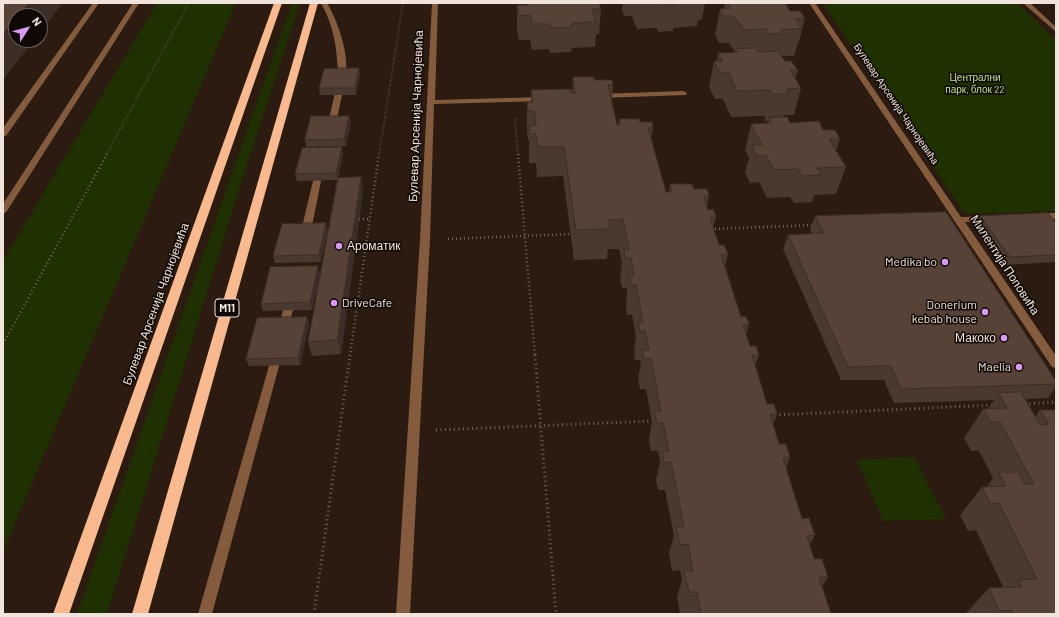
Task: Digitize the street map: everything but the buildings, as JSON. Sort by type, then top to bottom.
[{"type":"highway","name":"Булевар Арсенија Чарнојевића","points":[[61,614],[278,3]]},
{"type":"highway","name":"M11","points":[[140,614],[314,3]]},
{"type":"street","points":[[3,134],[96,3]]},
{"type":"street","points":[[3,211],[136,3]]},
{"type":"street","points":[[324,3],[334,21],[341,47],[342,75]]},
{"type":"street","name":"Булевар Арсенија Чарнојевића","points":[[403,614],[425,240],[435,3]]},
{"type":"street","name":"Булевар Арсенија Чарнојевића","points":[[812,3],[958,220]]},
{"type":"street","points":[[1026,3],[1056,30]]},
{"type":"street","points":[[590,97],[683,93]]},
{"type":"street","points":[[332,123],[338,95]]},
{"type":"street","points":[[432,102],[552,98]]},
{"type":"street","points":[[306,231],[317,180]]},
{"type":"street","points":[[1026,217],[1056,216]]},
{"type":"street","name":"Милентија Поповића","points":[[958,220],[996,218]]},
{"type":"street","name":"Милентија Поповића","points":[[958,220],[1056,364]]},
{"type":"street","points":[[284,325],[288,310]]},
{"type":"street","points":[[205,614],[274,366]]},
{"type":"path","points":[[3,344],[189,3]]},
{"type":"path","points":[[314,614],[369,219],[403,3]]},
{"type":"path","points":[[513,100],[556,614]]},
{"type":"path","points":[[359,220],[369,219]]},
{"type":"path","points":[[707,229],[817,225]]},
{"type":"path","points":[[425,240],[571,234]]},
{"type":"path","points":[[1017,404],[1056,402]]},
{"type":"path","points":[[768,415],[1002,405]]},
{"type":"path","points":[[414,432],[652,421]]},
{"type":"green space","points":[[157,3],[236,3],[3,551],[3,261]]},
{"type":"green space","points":[[292,3],[300,3],[246,167],[107,614],[77,614]]},
{"type":"green space","name":"Централни парк, блок 22","points":[[823,3],[1017,3],[1056,40],[1056,211],[965,214]]},
{"type":"green space","points":[[914,457],[946,519],[883,521],[857,460]]},
{"type":"place","name":"Ароматик","points":[[339,246]]},
{"type":"place","name":"Medika bo","points":[[945,262]]},
{"type":"place","name":"DriveCafe","points":[[334,303]]},
{"type":"place","name":"Donerium kebab house","points":[[985,312]]},
{"type":"place","name":"Макоко","points":[[1004,338]]},
{"type":"place","name":"Maelia","points":[[1019,367]]}]
